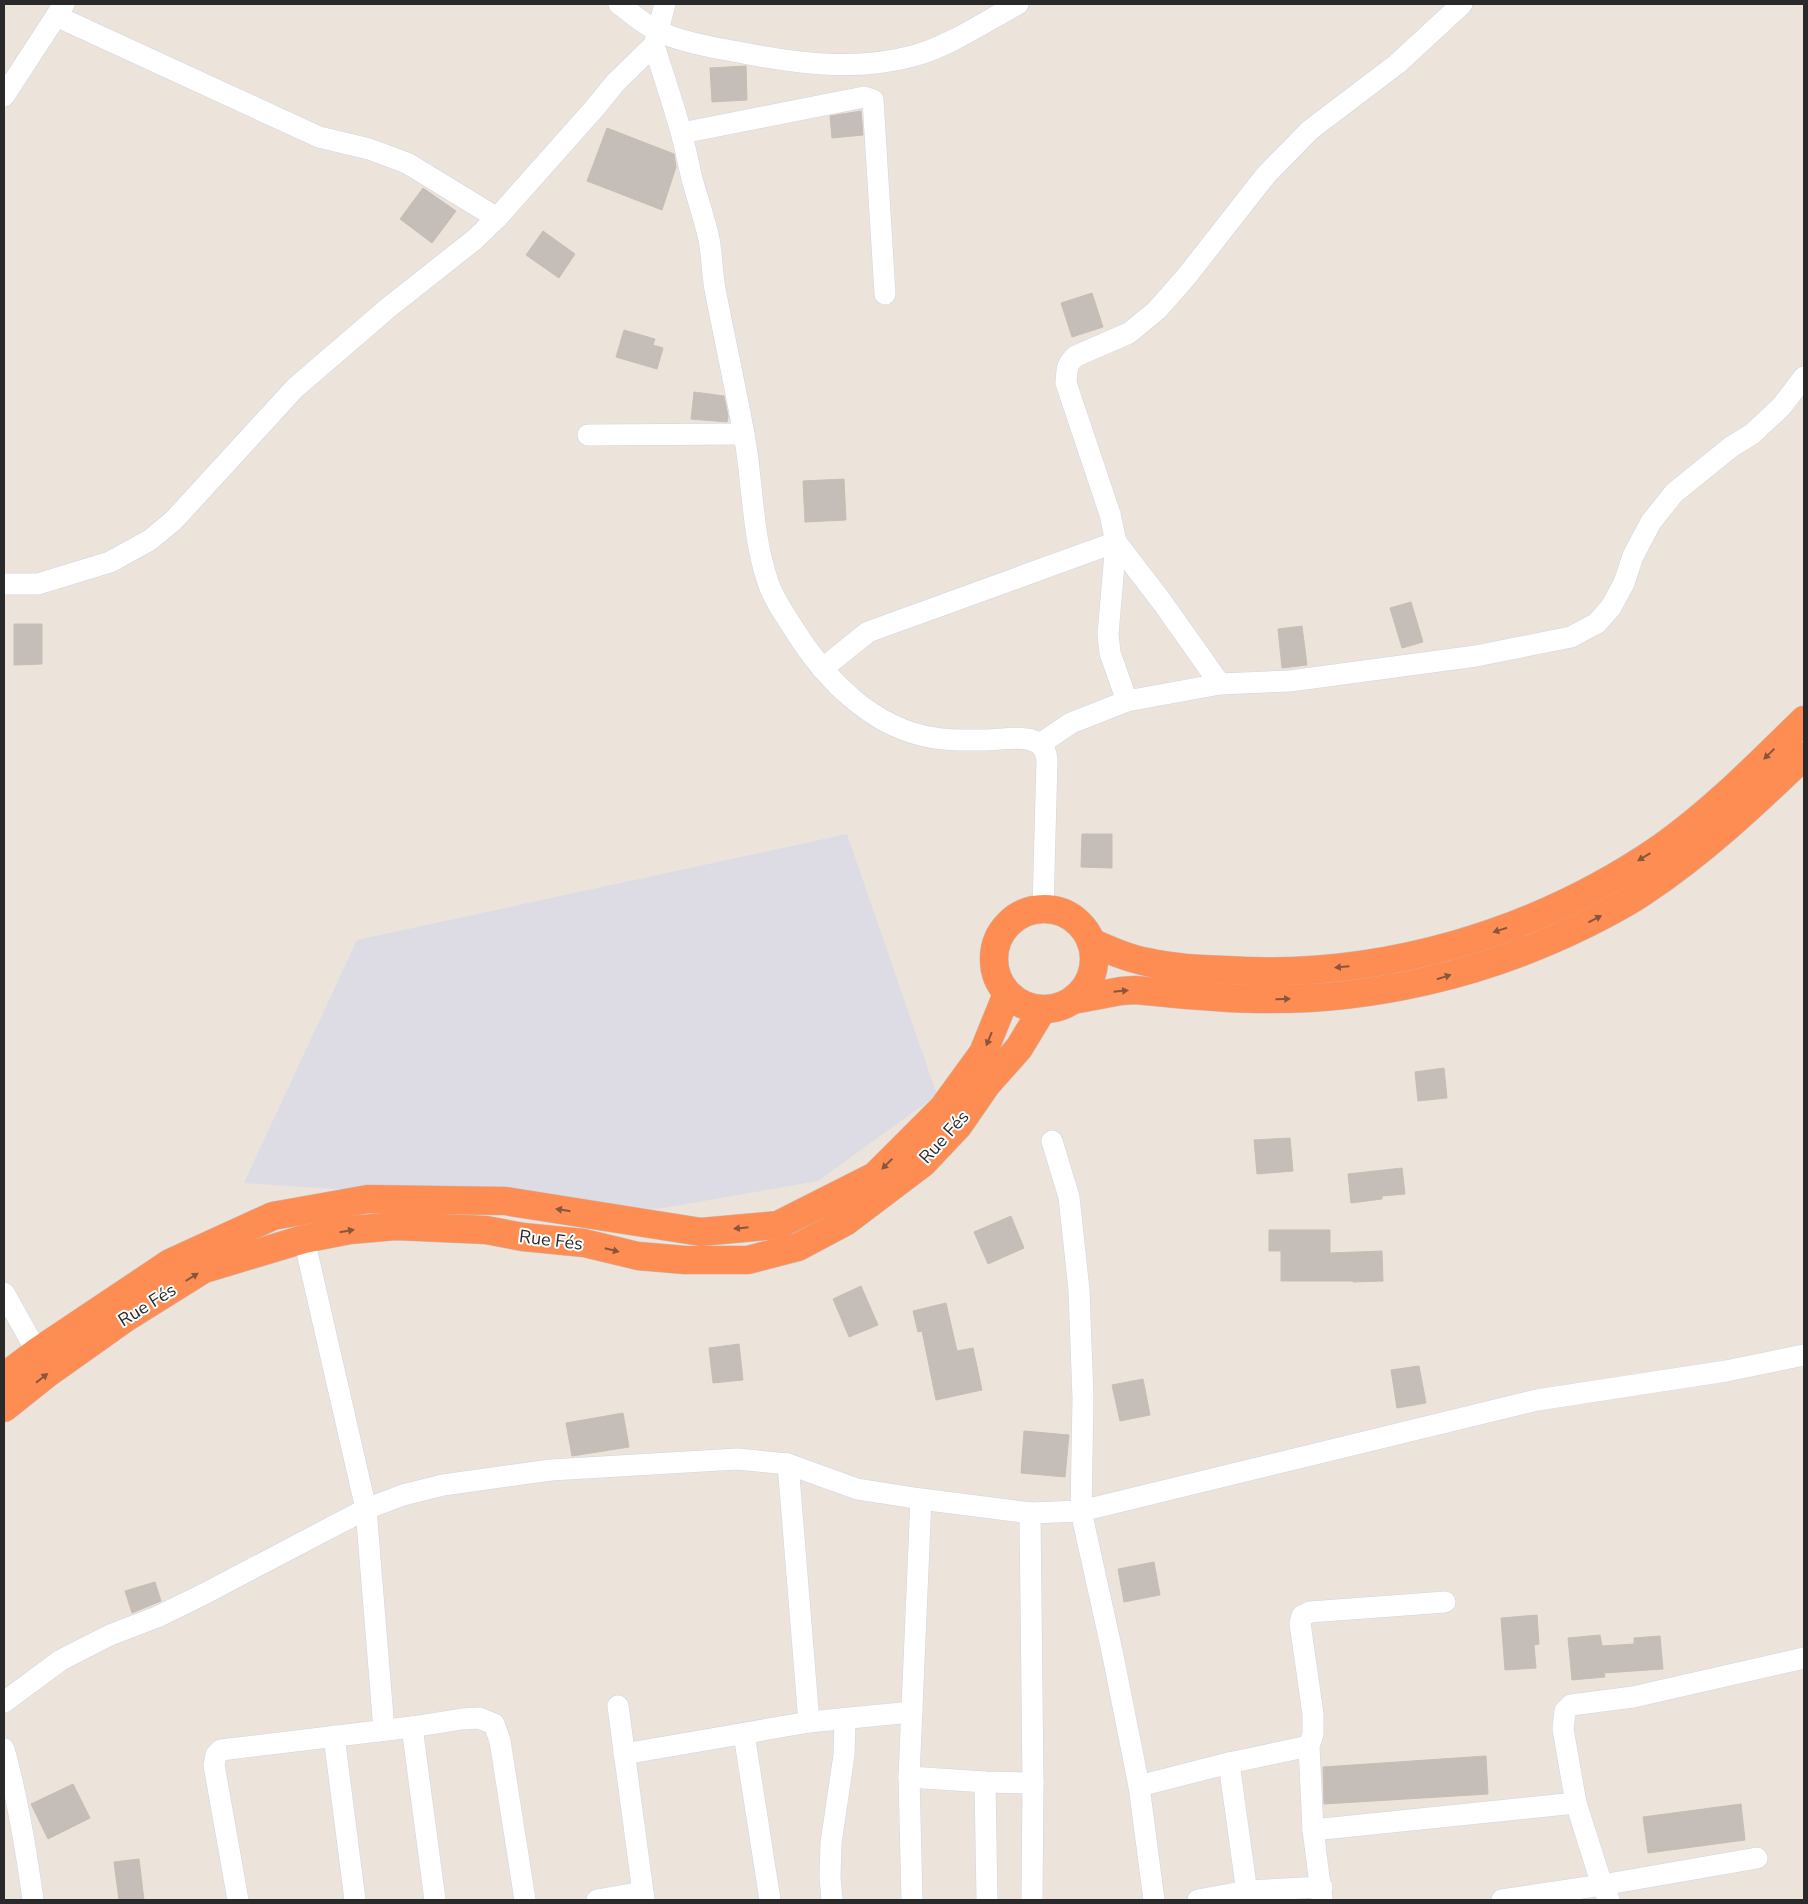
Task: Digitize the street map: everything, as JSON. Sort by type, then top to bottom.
[{"type":"highway","points":[[1091,942],[1118,954],[1146,962],[1175,967],[1260,973],[1346,968],[1430,952],[1511,926],[1589,891],[1662,846],[1729,793],[1804,720]]},
{"type":"highway","points":[[1073,1000],[1087,984],[1090,977],[1094,963],[1091,942],[1080,924],[1063,913],[1043,909],[1021,914],[1003,930],[994,951],[996,974],[1007,994],[1022,1005],[1042,1010],[1058,1007],[1073,1000],[1121,991],[1135,990],[1260,999],[1348,995],[1436,979],[1520,953],[1601,916],[1641,893],[1670,874],[1746,812],[1804,756]]},
{"type":"highway","name":"Rue Fés","points":[[4,1377],[37,1352],[170,1263],[273,1216],[368,1199],[505,1201],[701,1232],[778,1225],[875,1176],[943,1108],[984,1053],[1007,994]]},
{"type":"highway","name":"Rue Fés","points":[[4,1408],[48,1373],[124,1319],[204,1269],[304,1239],[350,1230],[396,1226],[486,1230],[523,1237],[584,1243],[638,1256],[685,1260],[748,1260],[798,1248],[845,1222],[923,1163],[958,1126],[987,1084],[1019,1048],[1042,1010]]},
{"type":"street","points":[[619,4],[656,38],[682,133],[709,239],[714,286],[744,434],[752,484],[757,536],[768,582],[781,608],[806,649],[822,668],[873,716],[886,724],[934,738],[989,740],[1014,738],[1032,740],[1044,752],[1046,810],[1043,909]]},
{"type":"street","points":[[4,584],[38,584],[86,571],[110,562],[150,540],[174,520],[295,388],[388,308],[474,240],[497,218],[656,38],[665,4]]},
{"type":"street","points":[[656,38],[775,60],[824,65],[880,64],[935,49],[1018,4]]},
{"type":"street","points":[[1127,701],[1110,653],[1108,634],[1116,542],[1110,514],[1066,383],[1069,361],[1076,356],[1129,333],[1157,310],[1186,277],[1266,174],[1310,130],[1397,64],[1462,4]]},
{"type":"street","points":[[4,96],[60,10],[319,137],[369,149],[407,163],[497,218]]},
{"type":"street","points":[[682,133],[864,97],[873,100],[885,294]]},
{"type":"street","points":[[1044,752],[1071,723],[1127,701],[1220,684],[1290,681],[1476,656],[1571,636],[1597,623],[1610,607],[1624,583],[1633,556],[1651,522],[1674,493],[1731,447],[1752,434],[1781,407],[1804,377]]},
{"type":"street","points":[[588,435],[744,434]]},
{"type":"street","points":[[822,668],[868,632],[1116,542]]},
{"type":"street","points":[[1116,542],[1220,684]]},
{"type":"street","points":[[1052,1141],[1069,1197],[1079,1290],[1083,1398],[1081,1511],[1112,1650],[1139,1786],[1154,1900]]},
{"type":"street","points":[[304,1239],[366,1509],[384,1730]]},
{"type":"street","points":[[4,1293],[37,1352]]},
{"type":"street","points":[[4,1702],[61,1660],[110,1635],[157,1617],[204,1594],[366,1509],[443,1485],[551,1470],[737,1459],[788,1464],[857,1489],[921,1499],[1030,1513],[1081,1511],[1537,1400],[1726,1371],[1804,1355]]},
{"type":"street","points":[[788,1464],[809,1722]]},
{"type":"street","points":[[912,1900],[909,1777],[921,1499]]},
{"type":"street","points":[[1030,1513],[1033,1783],[1032,1900]]},
{"type":"street","points":[[1198,1900],[1247,1896],[1322,1894],[1313,1830],[1309,1746],[1313,1734],[1313,1714],[1300,1623],[1304,1613],[1445,1602]]},
{"type":"street","points":[[1606,1893],[1576,1803],[1563,1729],[1565,1711],[1571,1705],[1633,1696],[1804,1658]]},
{"type":"street","points":[[597,1900],[644,1896],[618,1706]]},
{"type":"street","points":[[624,1754],[809,1722],[912,1712]]},
{"type":"street","points":[[238,1900],[214,1766],[216,1755],[221,1750],[471,1718],[486,1720],[494,1724],[500,1741],[525,1900]]},
{"type":"street","points":[[832,1900],[830,1877],[831,1843],[844,1755],[845,1719]]},
{"type":"street","points":[[412,1727],[435,1900]]},
{"type":"street","points":[[744,1734],[770,1900]]},
{"type":"street","points":[[334,1736],[355,1900]]},
{"type":"street","points":[[1139,1786],[1229,1763],[1309,1746]]},
{"type":"street","points":[[4,1750],[13,1782],[33,1900]]},
{"type":"street","points":[[1229,1763],[1247,1896]]},
{"type":"street","points":[[909,1777],[1033,1783]]},
{"type":"street","points":[[985,1782],[987,1900]]},
{"type":"street","points":[[1313,1830],[1576,1803]]},
{"type":"street","points":[[1502,1900],[1606,1893],[1757,1858]]},
{"type":"shaded area","points":[[847,834],[937,1095],[818,1181],[657,1209],[244,1183],[357,940]]},
{"type":"building","points":[[746,66],[747,100],[712,102],[710,68]]},
{"type":"building","points":[[861,111],[863,135],[832,138],[830,116]]},
{"type":"building","points":[[607,128],[674,154],[676,167],[662,210],[587,181]]},
{"type":"building","points":[[423,188],[456,211],[432,243],[400,219]]},
{"type":"building","points":[[543,231],[575,254],[559,278],[526,255]]},
{"type":"building","points":[[1092,293],[1103,327],[1072,337],[1061,303]]},
{"type":"building","points":[[624,330],[655,339],[653,345],[663,348],[657,369],[616,357]]},
{"type":"building","points":[[694,392],[724,396],[728,416],[727,422],[691,419]]},
{"type":"building","points":[[844,479],[846,520],[805,522],[803,481]]},
{"type":"building","points":[[1411,602],[1423,642],[1402,648],[1390,608]]},
{"type":"building","points":[[14,624],[42,624],[42,664],[14,665]]},
{"type":"building","points":[[1302,626],[1307,665],[1282,668],[1278,629]]},
{"type":"building","points":[[1082,834],[1112,834],[1112,868],[1081,867]]},
{"type":"building","points":[[1444,1068],[1447,1098],[1418,1101],[1415,1072]]},
{"type":"building","points":[[1290,1138],[1293,1171],[1257,1174],[1254,1140]]},
{"type":"building","points":[[1402,1168],[1405,1194],[1382,1196],[1382,1199],[1351,1203],[1348,1174]]},
{"type":"building","points":[[1011,1216],[1024,1248],[988,1264],[974,1232]]},
{"type":"building","points":[[1269,1230],[1330,1230],[1330,1253],[1382,1251],[1383,1281],[1281,1281],[1281,1251],[1269,1251]]},
{"type":"building","points":[[861,1286],[878,1325],[849,1337],[833,1299]]},
{"type":"building","points":[[946,1303],[957,1351],[973,1348],[982,1390],[936,1400],[922,1331],[918,1332],[913,1311]]},
{"type":"building","points":[[739,1344],[743,1380],[713,1383],[709,1348]]},
{"type":"building","points":[[1419,1366],[1426,1403],[1397,1408],[1391,1370]]},
{"type":"building","points":[[1143,1379],[1150,1415],[1120,1421],[1112,1385]]},
{"type":"building","points":[[623,1413],[629,1447],[572,1456],[566,1423]]},
{"type":"building","points":[[1024,1431],[1069,1435],[1065,1477],[1021,1473]]},
{"type":"building","points":[[1154,1562],[1160,1595],[1124,1602],[1118,1569]]},
{"type":"building","points":[[155,1582],[161,1601],[132,1613],[125,1591]]},
{"type":"building","points":[[1537,1615],[1539,1644],[1534,1645],[1536,1668],[1505,1670],[1501,1618]]},
{"type":"building","points":[[1600,1635],[1602,1646],[1634,1644],[1634,1638],[1660,1636],[1663,1669],[1604,1673],[1605,1677],[1572,1680],[1568,1638]]},
{"type":"building","points":[[1486,1756],[1488,1794],[1324,1804],[1323,1767]]},
{"type":"building","points":[[73,1784],[90,1818],[48,1839],[31,1804]]},
{"type":"building","points":[[1741,1804],[1745,1840],[1648,1853],[1643,1817]]},
{"type":"building","points":[[139,1859],[144,1900],[119,1900],[114,1862]]}]
